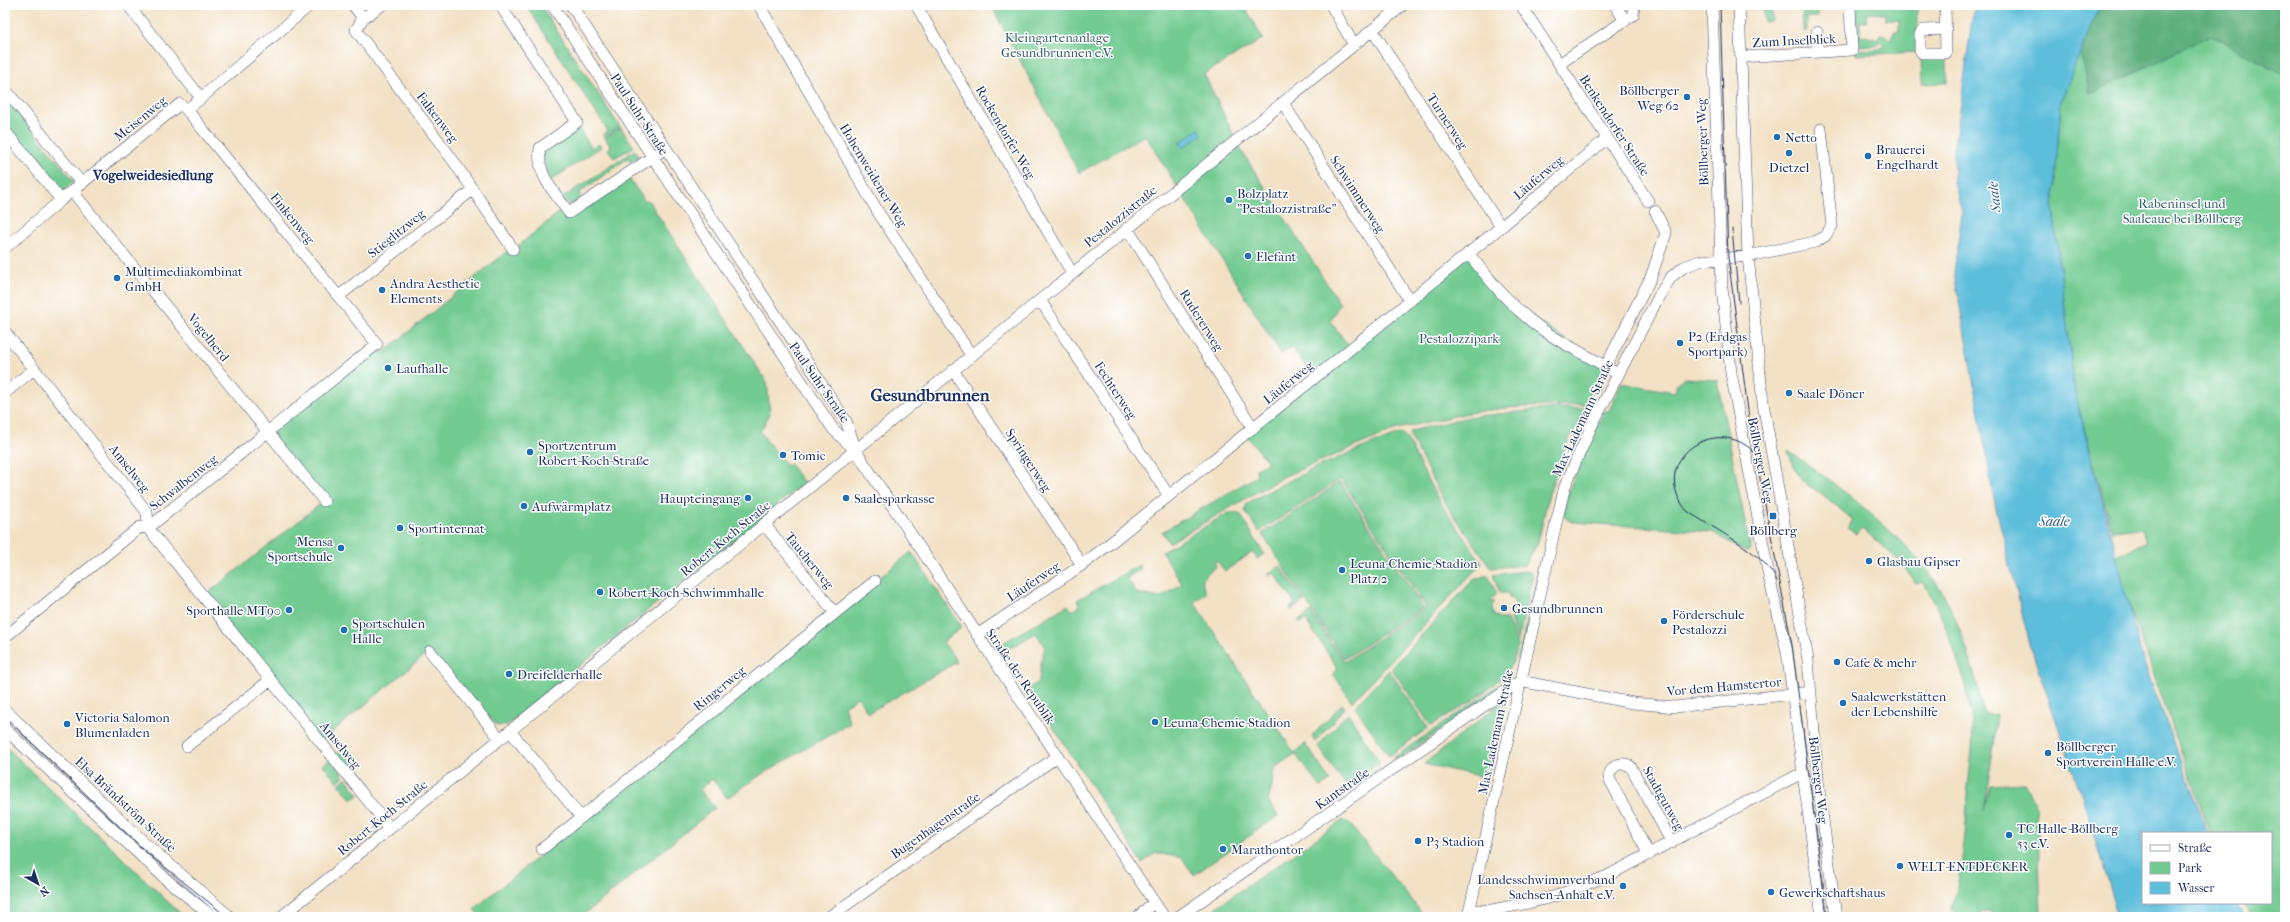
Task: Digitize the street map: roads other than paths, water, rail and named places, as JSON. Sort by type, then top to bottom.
[{"type":"street","points":[[128,5],[201,98]]},
{"type":"street","name":"Meisenweg","points":[[5,248],[61,200],[180,104],[187,110],[310,5]]},
{"type":"street","points":[[353,5],[363,18],[382,5]]},
{"type":"street","points":[[500,5],[577,122],[540,148],[538,161],[542,174],[569,213],[666,148]]},
{"type":"street","name":"Paul-Suhr-Straße","points":[[552,5],[833,429],[856,451]]},
{"type":"street","name":"Paul-Suhr-Straße","points":[[571,5],[846,421],[856,451]]},
{"type":"street","name":"Hohenweidener Weg","points":[[759,5],[878,212],[971,356]]},
{"type":"street","name":"Rockendorfer Weg","points":[[916,5],[1072,273]]},
{"type":"street","points":[[1331,5],[1354,45]]},
{"type":"street","name":"Pestalozzistraße","points":[[856,451],[1127,228],[1404,5]]},
{"type":"street","name":"Benkendorfer Straße","points":[[1521,5],[1648,201]]},
{"type":"street","points":[[1615,5],[1625,21]]},
{"type":"street","points":[[1559,64],[1625,21],[1632,15],[1634,5]]},
{"type":"street","name":"Böllberger Weg","points":[[1712,5],[1720,258],[1735,399],[1769,577],[1787,651],[1794,694],[1822,917]]},
{"type":"street","name":"Böllberger Weg","points":[[1740,5],[1748,256],[1763,403],[1808,660],[1819,790],[1836,917]]},
{"type":"street","name":"Zum Inselblick","points":[[1741,57],[1852,50],[1850,5]]},
{"type":"street","points":[[1945,5],[1946,29]]},
{"type":"street","name":"Falkenweg","points":[[363,18],[356,30],[452,159],[471,191],[512,249]]},
{"type":"street","name":"Turnerweg","points":[[1372,30],[1501,227]]},
{"type":"street","points":[[1817,32],[1817,52]]},
{"type":"street","points":[[5,89],[82,184]]},
{"type":"street","name":"Schwimmerweg","points":[[1283,103],[1410,301]]},
{"type":"street","name":"Finkenweg","points":[[187,110],[377,344]]},
{"type":"street","name":"Max-Lademann-Straße","points":[[1469,914],[1520,681],[1565,486],[1588,434],[1659,296],[1671,277],[1684,267],[1695,263],[1720,258],[1748,256],[1815,242],[1825,236],[1832,226],[1821,129]]},
{"type":"street","points":[[5,131],[61,200]]},
{"type":"street","name":"Läuferweg","points":[[977,635],[1082,565],[1501,227],[1606,138]]},
{"type":"street","name":"Vogelherd","points":[[72,191],[324,501]]},
{"type":"street","name":"Stieglitzweg","points":[[339,296],[471,191]]},
{"type":"street","name":"Max-Lademann-Straße","points":[[1606,366],[1652,278],[1666,233],[1654,211]]},
{"type":"street","name":"Rudererweg","points":[[1127,228],[1253,428]]},
{"type":"street","points":[[1468,253],[1495,287],[1528,318],[1571,348],[1618,374]]},
{"type":"street","name":"Fechterweg","points":[[1040,300],[1169,496]]},
{"type":"street","name":"Amselweg","points":[[5,332],[147,512],[148,528],[390,828]]},
{"type":"street","name":"Schwalbenweg","points":[[5,637],[140,527],[148,528],[377,344]]},
{"type":"street","points":[[5,393],[34,368]]},
{"type":"street","name":"Springerweg","points":[[953,370],[1082,565]]},
{"type":"street","name":"Robert-Koch-Straße","points":[[281,917],[764,524],[856,451]]},
{"type":"street","name":"Straße der Republik","points":[[856,451],[1164,917]]},
{"type":"street","name":"Taucherweg","points":[[764,524],[835,613]]},
{"type":"street","name":"Ringerweg","points":[[542,849],[875,580]]},
{"type":"street","points":[[430,651],[500,739]]},
{"type":"street","points":[[187,746],[270,680]]},
{"type":"street","name":"Vor dem Hamstertor","points":[[1520,681],[1633,703],[1676,707],[1811,692]]},
{"type":"street","name":"Kantstraße","points":[[1178,917],[1520,681]]},
{"type":"street","name":"Elsa-Brändström-Straße","points":[[5,710],[146,844],[230,917]]},
{"type":"street","points":[[5,729],[171,884],[212,917]]},
{"type":"street","points":[[510,731],[582,817]]},
{"type":"street","name":"Bugenhagenstraße","points":[[829,917],[1058,756]]},
{"type":"street","name":"Stadtgutweg","points":[[1649,855],[1609,778],[1609,772],[1612,768],[1622,763],[1627,763],[1631,767],[1672,843]]},
{"type":"street","name":"Stadtgutweg","points":[[1469,914],[1500,909],[1556,896],[1607,876],[1672,843],[1796,776],[1804,775]]},
{"type":"street","points":[[171,884],[181,901],[200,917]]},
{"type":"street","points":[[1138,917],[1154,902]]},
{"type":"water","name":"Saale","points":[[1977,5],[2099,5],[2061,101],[2053,209],[2075,393],[2142,657],[2208,832],[2142,832],[2142,904],[2237,904],[2244,917],[2118,917],[2084,802],[2030,645],[1995,504],[1954,273],[1962,212],[1954,182],[1954,146],[1972,18]]},
{"type":"water","points":[[1199,129],[1202,134],[1183,148],[1179,143]]},
{"type":"tram line","points":[[1720,5],[1728,257],[1750,426],[1792,645],[1827,917]]},
{"type":"tram line","points":[[1732,229],[1739,303]]},
{"type":"tram line","points":[[1756,454],[1740,442],[1723,438],[1706,440],[1692,447],[1680,459],[1675,475],[1676,492],[1687,511],[1737,542],[1762,560],[1771,570],[1777,581]]},
{"type":"tram line","points":[[5,717],[144,850],[227,917]]},
{"type":"place","name":"Böllberger Weg 62","points":[[1687,97]]},
{"type":"place","name":"Netto","points":[[1777,137]]},
{"type":"place","name":"Dietzel","points":[[1789,153]]},
{"type":"place","name":"Brauerei Engelhardt","points":[[1868,156]]},
{"type":"place","name":"Bolzplatz \"Pestalozzistraße\"","points":[[1229,200]]},
{"type":"place","name":"Elefant","points":[[1248,256]]},
{"type":"place","name":"Multimediakombinat GmbH","points":[[117,278]]},
{"type":"place","name":"Andra Aesthetic Elements","points":[[382,290]]},
{"type":"place","name":"P2 (Erdgas Sportpark)","points":[[1680,343]]},
{"type":"place","name":"Laufhalle","points":[[388,368]]},
{"type":"place","name":"Saale Döner","points":[[1789,393]]},
{"type":"place","name":"Sportzentrum Robert-Koch-Straße","points":[[530,452]]},
{"type":"place","name":"Tomic","points":[[783,455]]},
{"type":"place","name":"Haupteingang","points":[[748,498]]},
{"type":"place","name":"Saalesparkasse","points":[[846,498]]},
{"type":"place","name":"Aufwärmplatz","points":[[524,506]]},
{"type":"place","name":"Böllberg","points":[[1773,516]]},
{"type":"place","name":"Sportinternat","points":[[400,528]]},
{"type":"place","name":"Mensa Sportschule","points":[[341,548]]},
{"type":"place","name":"Glasbau Gipser","points":[[1869,561]]},
{"type":"place","name":"Leuna-Chemie-Stadion Platz 2","points":[[1342,570]]},
{"type":"place","name":"Robert-Koch-Schwimmhalle","points":[[600,592]]},
{"type":"place","name":"Gesundbrunnen","points":[[1504,608]]},
{"type":"place","name":"Sporthalle MT90","points":[[289,610]]},
{"type":"place","name":"Förderschule Pestalozzi","points":[[1664,621]]},
{"type":"place","name":"Sportschulen Halle","points":[[344,630]]},
{"type":"place","name":"Cafe & mehr","points":[[1837,662]]},
{"type":"place","name":"Dreifelderhalle","points":[[509,674]]},
{"type":"place","name":"Saalewerkstätten der Lebenshilfe","points":[[1843,703]]},
{"type":"place","name":"Leuna-Chemie-Stadion","points":[[1155,722]]},
{"type":"place","name":"Victoria Salomon Blumenladen","points":[[67,724]]},
{"type":"place","name":"Böllberger Sportverein Halle e.V.","points":[[2048,753]]},
{"type":"place","name":"TC Halle-Böllberg 53 e.V.","points":[[2009,835]]},
{"type":"place","name":"P3 Stadion","points":[[1418,841]]},
{"type":"place","name":"Marathontor","points":[[1223,849]]},
{"type":"place","name":"WELT-ENTDECKER","points":[[1900,866]]},
{"type":"place","name":"Landesschwimmverband Sachsen-Anhalt e.V.","points":[[1623,886]]},
{"type":"place","name":"Gewerkschaftshaus","points":[[1771,892]]},
{"type":"district","name":"Vogelweidesiedlung","points":[[153,175]]},
{"type":"district","name":"Gesundbrunnen","points":[[930,395]]},
{"type":"park label","name":"Kleingartenanlage Gesundbrunnen e.V.","points":[[1057,44]]},
{"type":"park label","name":"Rabeninsel und Saaleaue bei Böllberg","points":[[2182,210]]},
{"type":"park label","name":"Pestalozzipark","points":[[1459,338]]}]
